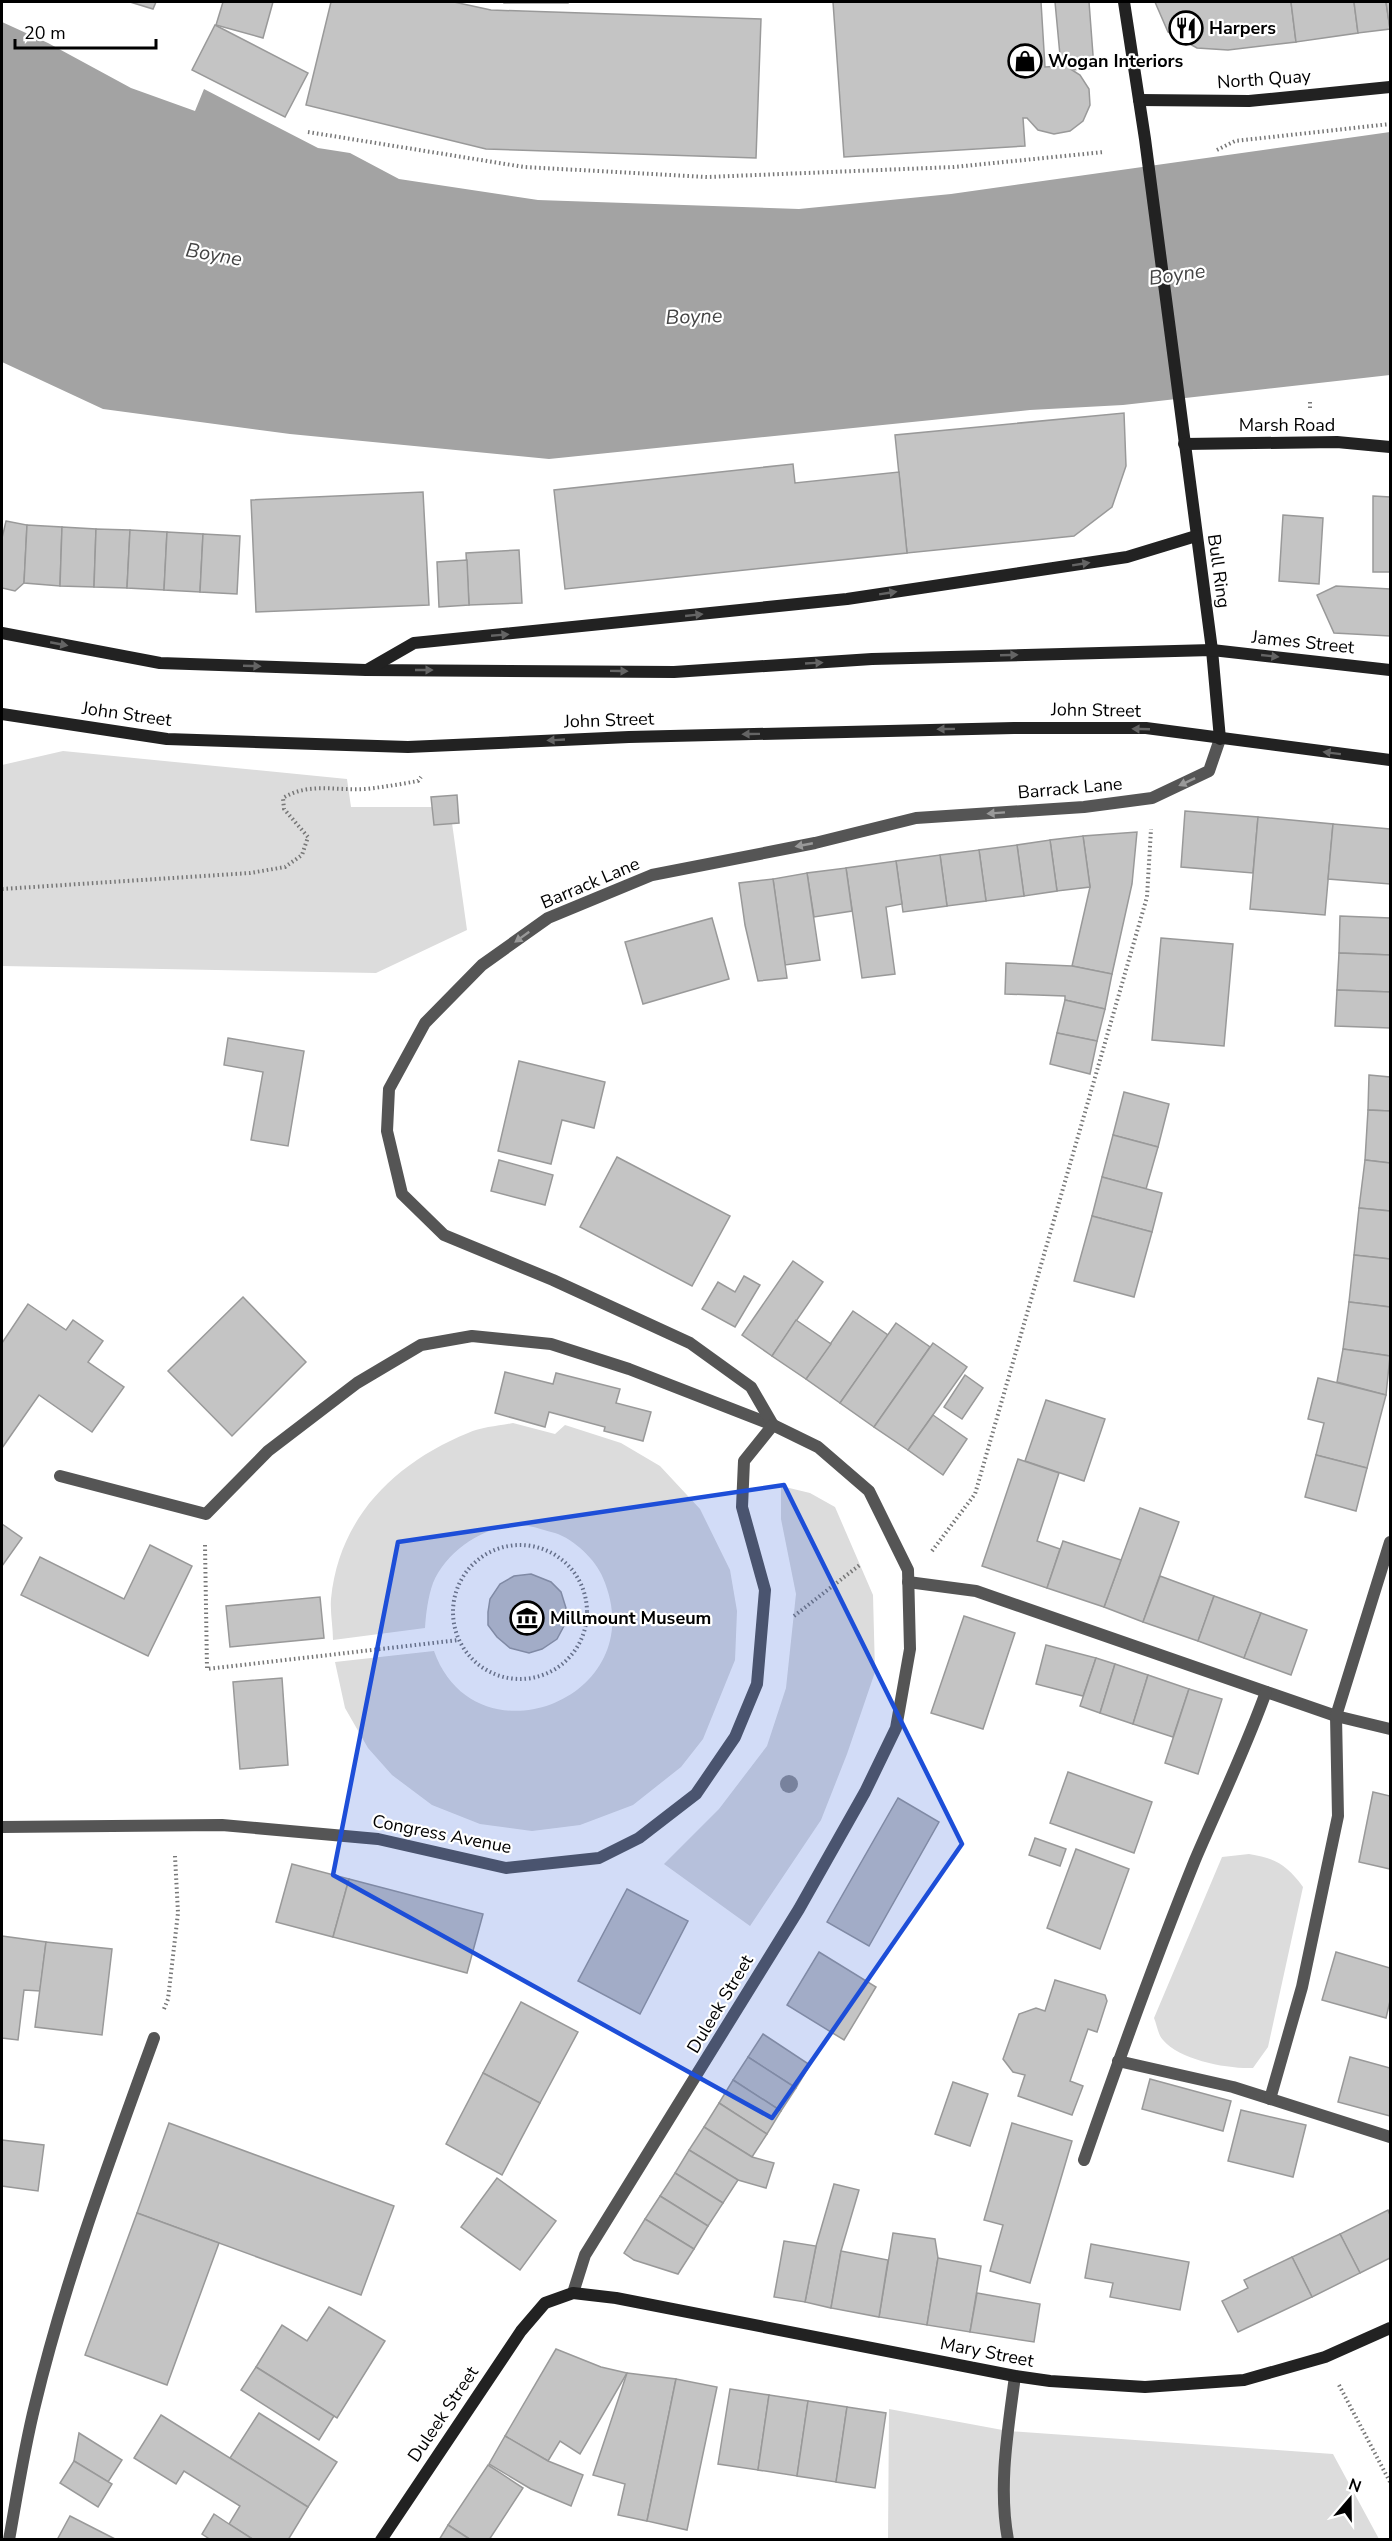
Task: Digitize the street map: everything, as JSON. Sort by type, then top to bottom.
[{"type":"main road","name":"Bull Ring","points":[[1124,2],[1146,139],[1212,650],[1220,739]]},
{"type":"main road","name":"North Quay","points":[[1139,100],[1249,101],[1390,87]]},
{"type":"main road","name":"Marsh Road","points":[[1184,444],[1337,442],[1390,447]]},
{"type":"main road","points":[[366,670],[414,643],[847,600],[1127,557],[1196,536]]},
{"type":"main road","points":[[2,633],[159,663],[366,670],[674,672],[872,660],[1212,650]]},
{"type":"main road","name":"James Street","points":[[1212,650],[1390,670]]},
{"type":"main road","name":"John Street","points":[[2,714],[166,739],[408,747],[629,737],[1014,728],[1146,728],[1220,739]]},
{"type":"main road","points":[[1220,739],[1390,760]]},
{"type":"main road","name":"Mary Street","points":[[573,2293],[627,2301],[1015,2376],[1050,2381],[1145,2387],[1244,2380],[1325,2357],[1390,2328]]},
{"type":"main road","name":"Duleek Street","points":[[381,2540],[521,2331],[545,2303],[573,2293]]},
{"type":"street","name":"Barrack Lane","points":[[773,1425],[751,1387],[690,1343],[553,1280],[444,1235],[402,1194],[387,1131],[389,1089],[425,1023],[482,965],[548,918],[652,875],[814,843],[916,818],[1084,807],[1152,798],[1209,771],[1220,739]]},
{"type":"street","points":[[60,1476],[206,1514],[268,1451],[357,1383],[421,1345],[472,1336],[551,1344],[629,1369],[773,1425]]},
{"type":"street","name":"Duleek Street","points":[[573,2293],[585,2255],[799,1909],[865,1792],[896,1728],[910,1649],[908,1570],[869,1491],[818,1447],[773,1425]]},
{"type":"street","name":"Congress Avenue","points":[[2,1827],[222,1825],[378,1839],[506,1868],[599,1858],[639,1838],[696,1794],[735,1737],[757,1684],[765,1590],[742,1507],[744,1461],[773,1425]]},
{"type":"street","points":[[1270,2099],[1302,1987],[1338,1816],[1336,1716],[1390,1542]]},
{"type":"street","points":[[908,1582],[976,1591],[1336,1716],[1390,1729]]},
{"type":"street","points":[[1084,2160],[1118,2061],[1196,1859],[1244,1752],[1266,1692]]},
{"type":"street","points":[[9,2540],[34,2406],[68,2287],[111,2156],[154,2038]]},
{"type":"street","points":[[1118,2061],[1233,2087],[1390,2137]]},
{"type":"street","points":[[1008,2540],[1005,2524],[1005,2448],[1015,2376]]},
{"type":"path","points":[[1217,150],[1235,141],[1390,124]]},
{"type":"path","points":[[308,132],[524,167],[707,177],[954,167],[1104,152]]},
{"type":"path","points":[[2,889],[250,873],[285,867],[302,855],[308,837],[284,809],[283,798],[294,791],[311,788],[365,789],[418,781],[446,745]]},
{"type":"path","points":[[908,1582],[975,1494],[1147,897],[1152,798]]},
{"type":"path","points":[[206,1514],[204,1552],[207,1669],[459,1640]]},
{"type":"path","points":[[527,1544],[556,1554],[573,1569],[583,1586],[588,1613],[583,1638],[571,1658],[550,1673],[524,1680],[502,1677],[481,1666],[467,1654],[459,1640],[453,1617],[453,1606],[460,1581],[466,1571],[483,1555],[494,1549],[527,1544]]},
{"type":"path","points":[[760,1642],[861,1564]]},
{"type":"path","points":[[154,2038],[168,1999],[178,1913],[174,1825]]},
{"type":"path","points":[[1325,2357],[1390,2482]]},
{"type":"highlighted area","points":[[784,1485],[962,1844],[772,2118],[333,1875],[398,1542]]},
{"type":"shaded area","points":[[63,751],[347,779],[351,807],[432,807],[434,825],[452,823],[467,930],[376,973],[2,966],[2,765]]},
{"type":"shaded area","points":[[513,1423],[555,1434],[565,1425],[621,1443],[660,1466],[700,1509],[730,1570],[737,1611],[735,1660],[703,1739],[681,1767],[633,1805],[580,1825],[532,1831],[480,1824],[432,1805],[392,1775],[368,1748],[345,1708],[335,1662],[434,1651],[455,1686],[485,1706],[519,1711],[553,1703],[583,1685],[604,1657],[612,1621],[603,1578],[590,1557],[570,1540],[555,1533],[535,1527],[514,1525],[485,1532],[459,1548],[449,1559],[433,1583],[425,1628],[333,1640],[331,1609],[336,1570],[346,1543],[359,1518],[375,1496],[417,1460],[441,1445],[473,1431]]},
{"type":"shaded area","points":[[781,1486],[810,1493],[835,1507],[873,1595],[875,1672],[847,1754],[821,1820],[750,1926],[664,1864],[719,1809],[767,1746],[786,1688],[796,1594],[781,1519]]},
{"type":"shaded area","points":[[1249,1854],[1280,1864],[1303,1887],[1268,2047],[1253,2068],[1218,2065],[1181,2053],[1161,2038],[1154,2018],[1222,1857]]},
{"type":"shaded area","points":[[889,2409],[1008,2431],[1333,2454],[1379,2539],[888,2540]]},
{"type":"water","name":"Boyne","points":[[2,22],[48,43],[131,88],[195,111],[204,89],[318,148],[350,153],[399,179],[538,200],[799,209],[951,194],[1390,132],[1390,375],[1123,405],[1030,410],[549,459],[290,434],[103,409],[2,362]]},
{"type":"building","points":[[130,2],[156,2],[153,9]]},
{"type":"building","points":[[223,2],[273,2],[263,38],[216,25]]},
{"type":"building","points":[[331,2],[454,2],[491,10],[761,19],[756,158],[486,149],[306,105]]},
{"type":"building","points":[[568,2],[568,3],[504,3]]},
{"type":"building","points":[[833,2],[1041,2],[1045,67],[1061,66],[1055,2],[1089,2],[1094,68],[1072,70],[1080,75],[1089,89],[1090,105],[1083,121],[1070,131],[1054,134],[1038,130],[1027,118],[1023,118],[1025,146],[844,157]]},
{"type":"building","points":[[1155,2],[1291,2],[1296,42],[1228,50],[1197,48],[1168,32]]},
{"type":"building","points":[[1291,2],[1354,2],[1358,33],[1296,42]]},
{"type":"building","points":[[1354,2],[1386,2],[1390,29],[1358,33]]},
{"type":"building","points":[[1386,2],[1390,2],[1390,29]]},
{"type":"building","points":[[215,25],[308,73],[285,117],[192,70]]},
{"type":"building","points":[[1124,413],[1126,466],[1112,507],[1074,536],[907,553],[895,435]]},
{"type":"building","points":[[793,464],[795,483],[899,472],[907,553],[565,589],[554,490]]},
{"type":"building","points":[[423,492],[429,605],[256,612],[251,500]]},
{"type":"building","points":[[1373,496],[1390,497],[1390,572],[1373,572]]},
{"type":"building","points":[[1283,515],[1323,518],[1319,584],[1279,581]]},
{"type":"building","points":[[6,521],[27,525],[24,583],[15,591],[2,588],[2,538]]},
{"type":"building","points":[[27,525],[62,527],[60,586],[24,583]]},
{"type":"building","points":[[62,527],[96,529],[94,587],[60,586]]},
{"type":"building","points":[[96,529],[130,530],[127,588],[94,587]]},
{"type":"building","points":[[130,530],[167,532],[164,590],[127,588]]},
{"type":"building","points":[[167,532],[203,534],[200,592],[164,590]]},
{"type":"building","points":[[203,534],[240,536],[237,594],[200,592]]},
{"type":"building","points":[[519,550],[522,603],[469,605],[466,553]]},
{"type":"building","points":[[467,560],[469,605],[439,607],[437,562]]},
{"type":"building","points":[[1336,586],[1390,589],[1390,636],[1334,633],[1317,595]]},
{"type":"building","points":[[457,795],[459,823],[434,825],[431,797]]},
{"type":"building","points":[[1185,811],[1258,817],[1253,873],[1181,867]]},
{"type":"building","points":[[1258,817],[1333,824],[1325,915],[1250,909]]},
{"type":"building","points":[[1333,824],[1390,829],[1390,884],[1328,879]]},
{"type":"building","points":[[1137,832],[1132,884],[1112,974],[1072,966],[1090,887],[1083,836]]},
{"type":"building","points":[[1083,836],[1090,887],[1057,891],[1050,840]]},
{"type":"building","points":[[1050,840],[1057,891],[1024,896],[1017,845]]},
{"type":"building","points":[[1017,845],[1024,896],[986,901],[979,850]]},
{"type":"building","points":[[979,850],[986,901],[947,906],[940,855]]},
{"type":"building","points":[[940,855],[947,906],[903,912],[896,861]]},
{"type":"building","points":[[896,861],[902,904],[886,907],[895,974],[862,978],[846,868]]},
{"type":"building","points":[[846,868],[852,911],[814,917],[807,873]]},
{"type":"building","points":[[807,873],[820,960],[785,965],[773,879]]},
{"type":"building","points":[[773,879],[787,978],[758,981],[745,925],[739,883]]},
{"type":"building","points":[[1340,916],[1390,918],[1390,955],[1339,953]]},
{"type":"building","points":[[712,918],[729,979],[643,1004],[625,942]]},
{"type":"building","points":[[1161,938],[1233,944],[1224,1046],[1152,1040]]},
{"type":"building","points":[[1339,953],[1390,955],[1390,992],[1337,990]]},
{"type":"building","points":[[1006,963],[1072,966],[1112,974],[1105,1009],[1065,1000],[1065,996],[1005,994]]},
{"type":"building","points":[[1337,990],[1390,992],[1390,1028],[1335,1026]]},
{"type":"building","points":[[1065,1000],[1105,1009],[1097,1041],[1057,1033]]},
{"type":"building","points":[[1057,1033],[1097,1041],[1090,1074],[1050,1064]]},
{"type":"building","points":[[228,1038],[304,1051],[288,1146],[251,1140],[263,1072],[224,1065]]},
{"type":"building","points":[[519,1061],[605,1082],[594,1128],[562,1120],[551,1164],[498,1151]]},
{"type":"building","points":[[1369,1075],[1390,1077],[1390,1111],[1368,1110]]},
{"type":"building","points":[[1124,1092],[1169,1104],[1158,1147],[1113,1135]]},
{"type":"building","points":[[1368,1110],[1390,1111],[1390,1163],[1365,1160]]},
{"type":"building","points":[[1113,1135],[1158,1147],[1146,1189],[1102,1177]]},
{"type":"building","points":[[617,1157],[730,1216],[692,1286],[580,1227]]},
{"type":"building","points":[[499,1160],[553,1175],[545,1205],[491,1191]]},
{"type":"building","points":[[1365,1160],[1390,1163],[1390,1211],[1359,1208]]},
{"type":"building","points":[[1102,1177],[1162,1193],[1152,1232],[1092,1216]]},
{"type":"building","points":[[1359,1208],[1390,1211],[1390,1259],[1354,1255]]},
{"type":"building","points":[[1092,1216],[1152,1232],[1134,1297],[1074,1281]]},
{"type":"building","points":[[1354,1255],[1390,1259],[1390,1307],[1349,1302]]},
{"type":"building","points":[[793,1261],[823,1282],[772,1356],[742,1335]]},
{"type":"building","points":[[744,1276],[760,1285],[735,1327],[702,1309],[718,1282],[735,1292]]},
{"type":"building","points":[[243,1297],[306,1362],[232,1436],[168,1371]]},
{"type":"building","points":[[1349,1302],[1390,1307],[1390,1356],[1343,1349]]},
{"type":"building","points":[[28,1304],[66,1330],[73,1320],[103,1341],[88,1362],[124,1387],[92,1432],[39,1395],[2,1448],[2,1343]]},
{"type":"building","points":[[853,1311],[888,1335],[840,1403],[806,1379]]},
{"type":"building","points":[[796,1320],[831,1344],[806,1379],[772,1356]]},
{"type":"building","points":[[896,1323],[930,1347],[874,1427],[840,1403]]},
{"type":"building","points":[[933,1343],[967,1367],[908,1450],[874,1427]]},
{"type":"building","points":[[1343,1349],[1390,1356],[1386,1395],[1337,1382]]},
{"type":"building","points":[[505,1372],[553,1384],[556,1373],[620,1389],[616,1403],[651,1412],[643,1441],[604,1431],[605,1427],[549,1412],[545,1427],[495,1413]]},
{"type":"building","points":[[965,1375],[983,1388],[962,1419],[944,1407]]},
{"type":"building","points":[[1318,1378],[1386,1395],[1367,1468],[1316,1455],[1324,1423],[1308,1419]]},
{"type":"building","points":[[1046,1400],[1105,1419],[1084,1481],[1025,1461]]},
{"type":"building","points":[[933,1415],[967,1439],[943,1475],[908,1450]]},
{"type":"building","points":[[1316,1455],[1367,1468],[1356,1511],[1305,1497]]},
{"type":"building","points":[[1018,1459],[1059,1473],[1037,1541],[1060,1549],[1047,1588],[982,1566]]},
{"type":"building","points":[[1140,1508],[1179,1522],[1143,1622],[1104,1607]]},
{"type":"building","points":[[2,1524],[22,1538],[2,1566]]},
{"type":"building","points":[[1063,1541],[1121,1560],[1104,1607],[1047,1588]]},
{"type":"building","points":[[150,1545],[192,1566],[148,1656],[21,1595],[40,1557],[124,1599]]},
{"type":"building","name":"Millmount Museum","points":[[531,1574],[551,1582],[561,1592],[566,1608],[565,1624],[557,1639],[542,1649],[529,1653],[510,1648],[497,1637],[488,1625],[488,1612],[490,1599],[500,1584],[514,1576]]},
{"type":"building","points":[[1160,1576],[1214,1596],[1198,1641],[1143,1622]]},
{"type":"building","points":[[1214,1596],[1261,1613],[1244,1658],[1198,1641]]},
{"type":"building","points":[[320,1597],[324,1638],[230,1647],[226,1606]]},
{"type":"building","points":[[1261,1613],[1307,1630],[1291,1675],[1244,1658]]},
{"type":"building","points":[[964,1616],[1015,1633],[983,1729],[931,1713]]},
{"type":"building","points":[[1046,1645],[1096,1658],[1083,1696],[1036,1684]]},
{"type":"building","points":[[1096,1658],[1115,1664],[1100,1713],[1080,1706]]},
{"type":"building","points":[[1115,1664],[1148,1675],[1133,1724],[1100,1713]]},
{"type":"building","points":[[1148,1675],[1189,1689],[1173,1737],[1133,1724]]},
{"type":"building","points":[[282,1678],[288,1765],[240,1769],[233,1682]]},
{"type":"building","points":[[1189,1689],[1222,1699],[1198,1774],[1165,1763]]},
{"type":"building","points":[[1068,1772],[1152,1802],[1134,1853],[1050,1823]]},
{"type":"building","points":[[1373,1792],[1390,1796],[1390,1869],[1359,1862]]},
{"type":"building","points":[[898,1798],[939,1822],[869,1946],[827,1922]]},
{"type":"building","points":[[1035,1838],[1066,1849],[1060,1866],[1029,1855]]},
{"type":"building","points":[[1076,1849],[1129,1869],[1100,1949],[1047,1928]]},
{"type":"building","points":[[292,1864],[349,1879],[333,1937],[276,1922]]},
{"type":"building","points":[[349,1879],[483,1914],[467,1973],[333,1937]]},
{"type":"building","points":[[627,1889],[688,1921],[640,2014],[578,1981]]},
{"type":"building","points":[[2,1936],[46,1942],[40,1991],[24,1990],[18,2040],[2,2038]]},
{"type":"building","points":[[46,1942],[112,1949],[102,2035],[35,2027]]},
{"type":"building","points":[[819,1952],[876,1987],[844,2040],[787,2005]]},
{"type":"building","points":[[1336,1952],[1390,1968],[1390,2001],[1386,2018],[1322,2000]]},
{"type":"building","points":[[1055,1980],[1105,1995],[1107,2001],[1097,2032],[1088,2029],[1070,2081],[1083,2086],[1072,2115],[1018,2096],[1025,2075],[1013,2072],[1003,2059],[1019,2014],[1036,2008],[1045,2011]]},
{"type":"building","points":[[521,2002],[578,2032],[540,2103],[483,2073]]},
{"type":"building","points":[[763,2034],[810,2065],[796,2088],[748,2057]]},
{"type":"building","points":[[748,2057],[796,2088],[781,2111],[733,2080]]},
{"type":"building","points":[[1350,2057],[1390,2068],[1390,2116],[1338,2102]]},
{"type":"building","points":[[483,2073],[540,2103],[502,2175],[446,2144]]},
{"type":"building","points":[[1150,2079],[1231,2101],[1223,2131],[1142,2109]]},
{"type":"building","points":[[733,2080],[781,2111],[767,2134],[719,2103]]},
{"type":"building","points":[[953,2082],[988,2094],[970,2146],[935,2134]]},
{"type":"building","points":[[719,2103],[767,2134],[752,2157],[704,2127]]},
{"type":"building","points":[[1241,2110],[1306,2125],[1293,2177],[1228,2161]]},
{"type":"building","points":[[169,2123],[394,2206],[361,2295],[137,2213]]},
{"type":"building","points":[[1012,2123],[1072,2141],[1030,2283],[990,2271],[1003,2225],[984,2220]]},
{"type":"building","points":[[704,2127],[752,2157],[774,2163],[766,2188],[738,2180],[689,2150]]},
{"type":"building","points":[[2,2140],[44,2145],[38,2191],[2,2186]]},
{"type":"building","points":[[689,2150],[738,2180],[723,2203],[675,2173]]},
{"type":"building","points":[[675,2173],[723,2203],[708,2226],[660,2196]]},
{"type":"building","points":[[497,2178],[556,2221],[520,2270],[461,2227]]},
{"type":"building","points":[[834,2184],[859,2190],[841,2251],[831,2308],[805,2302],[816,2246]]},
{"type":"building","points":[[660,2196],[708,2226],[694,2249],[645,2219]]},
{"type":"building","points":[[1388,2210],[1390,2258],[1360,2273],[1340,2234]]},
{"type":"building","points":[[137,2213],[219,2243],[167,2385],[85,2355]]},
{"type":"building","points":[[645,2219],[694,2249],[678,2274],[634,2260],[624,2253]]},
{"type":"building","points":[[893,2233],[935,2239],[938,2258],[927,2325],[879,2317]]},
{"type":"building","points":[[1340,2234],[1360,2273],[1312,2297],[1292,2257]]},
{"type":"building","points":[[784,2241],[816,2246],[805,2302],[774,2297]]},
{"type":"building","points":[[1091,2244],[1189,2262],[1180,2310],[1110,2297],[1113,2283],[1085,2278]]},
{"type":"building","points":[[841,2251],[888,2260],[879,2317],[831,2308]]},
{"type":"building","points":[[1292,2257],[1312,2297],[1238,2332],[1222,2301],[1248,2288],[1244,2280]]},
{"type":"building","points":[[938,2258],[981,2266],[970,2332],[927,2325]]},
{"type":"building","points":[[977,2293],[1040,2304],[1034,2342],[970,2332]]},
{"type":"building","points":[[329,2307],[385,2341],[337,2418],[256,2367],[282,2325],[307,2341]]},
{"type":"building","points":[[556,2349],[601,2367],[627,2373],[580,2454],[560,2441],[548,2461],[505,2436]]},
{"type":"building","points":[[256,2367],[334,2416],[319,2440],[241,2390]]},
{"type":"building","points":[[627,2373],[676,2379],[647,2521],[618,2515],[625,2484],[593,2475]]},
{"type":"building","points":[[676,2379],[717,2387],[687,2530],[647,2521]]},
{"type":"building","points":[[730,2389],[769,2395],[758,2470],[718,2464]]},
{"type":"building","points":[[769,2395],[808,2401],[797,2476],[758,2470]]},
{"type":"building","points":[[808,2401],[847,2407],[836,2482],[797,2476]]},
{"type":"building","points":[[847,2407],[886,2413],[875,2488],[836,2482]]},
{"type":"building","points":[[259,2413],[337,2462],[308,2507],[230,2458]]},
{"type":"building","points":[[161,2415],[308,2507],[288,2540],[254,2540],[229,2524],[240,2506],[184,2471],[176,2484],[134,2458]]},
{"type":"building","points":[[79,2433],[122,2460],[108,2482],[74,2461]]},
{"type":"building","points":[[505,2436],[548,2461],[583,2475],[571,2506],[531,2489],[489,2464]]},
{"type":"building","points":[[74,2461],[112,2484],[98,2507],[60,2483]]},
{"type":"building","points":[[488,2465],[523,2488],[489,2540],[471,2540],[448,2525]]},
{"type":"building","points":[[214,2514],[254,2540],[211,2540],[202,2534]]},
{"type":"building","points":[[70,2516],[117,2540],[57,2540]]},
{"type":"building","points":[[448,2525],[471,2540],[439,2540]]},
{"type":"place","name":"Harpers","points":[[1186,28]]},
{"type":"place","name":"Wogan Interiors","points":[[1025,61]]},
{"type":"place","name":"Millmount Museum","points":[[527,1618]]}]
